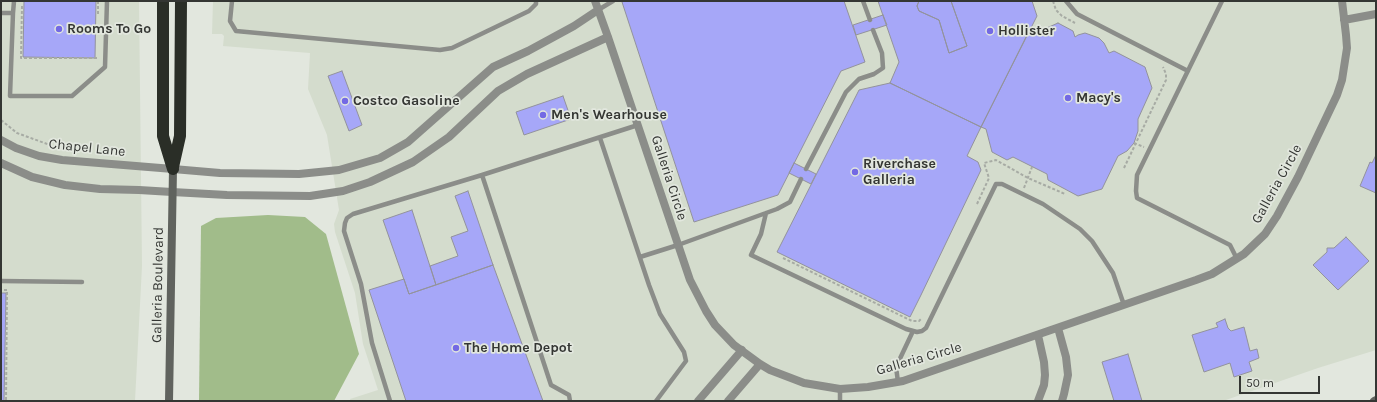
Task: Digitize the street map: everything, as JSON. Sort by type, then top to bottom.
[{"type":"highway","points":[[163,1],[163,136],[173,169]]},
{"type":"highway","points":[[173,169],[180,136],[181,1]]},
{"type":"main road","name":"Galleria Boulevard","points":[[169,401],[173,169]]},
{"type":"street","name":"Galleria Circle","points":[[595,1],[690,280],[706,311],[734,345],[770,370],[804,383],[840,389],[868,387],[898,382],[1212,274],[1244,254],[1265,234],[1277,216],[1295,183],[1329,112],[1342,80],[1347,48],[1342,1]]},
{"type":"street","name":"Chapel Lane","points":[[1,140],[16,148],[40,156],[62,160],[220,173],[299,174],[339,170],[380,158],[408,142],[493,67],[528,51],[574,26],[598,10]]},
{"type":"street","points":[[1344,20],[1376,14]]},
{"type":"street","points":[[1,163],[32,177],[65,185],[100,189],[227,195],[310,196],[343,191],[370,182],[413,162],[449,137],[498,91],[527,74],[608,37]]},
{"type":"street","points":[[1058,328],[1066,357],[1068,375],[1062,401]]},
{"type":"street","points":[[1038,335],[1044,362],[1045,375],[1038,401]]},
{"type":"street","points":[[698,401],[742,350]]},
{"type":"street","points":[[728,401],[760,364]]},
{"type":"lane","points":[[14,1],[10,96],[72,96],[105,67],[107,1]]},
{"type":"lane","points":[[232,1],[230,21],[236,32],[440,50],[452,48],[529,11],[536,4],[536,1]]},
{"type":"lane","points":[[598,10],[613,1]]},
{"type":"lane","points":[[863,1],[870,20]]},
{"type":"lane","points":[[1066,1],[1077,14],[1188,71]]},
{"type":"lane","points":[[1222,1],[1137,175],[1136,192],[1137,198],[1230,245],[1237,259]]},
{"type":"lane","points":[[1,13],[13,13]]},
{"type":"lane","points":[[806,169],[846,92],[859,79],[874,74],[883,68],[882,54],[873,30]]},
{"type":"lane","points":[[390,401],[372,343],[361,284],[344,231],[347,218],[353,214],[482,175],[638,125]]},
{"type":"lane","points":[[600,138],[660,313],[684,352],[686,361],[656,401]]},
{"type":"lane","points":[[482,175],[551,386],[568,395],[570,401]]},
{"type":"lane","points":[[640,258],[777,209],[790,202],[801,179]]},
{"type":"lane","points":[[766,213],[761,234],[751,255],[899,326],[918,332],[926,328],[996,184],[1002,184],[1043,204],[1064,218],[1092,241],[1113,273],[1124,305]]},
{"type":"lane","points":[[1,281],[82,282]]},
{"type":"lane","points":[[898,382],[896,368],[913,331]]},
{"type":"lane","points":[[840,389],[840,401]]},
{"type":"path","points":[[22,1],[21,58],[97,59],[97,52]]},
{"type":"path","points":[[98,1],[98,16]]},
{"type":"path","points":[[1053,1],[1056,10],[1059,13],[1080,25]]},
{"type":"path","points":[[1124,168],[1166,80],[1166,74],[1162,66]]},
{"type":"path","points":[[1,120],[17,133],[50,145]]},
{"type":"path","points":[[975,206],[989,178],[984,163],[996,160],[1028,178],[1065,194]]},
{"type":"path","points":[[1021,193],[1032,166]]},
{"type":"path","points":[[783,258],[912,321],[919,321],[925,311]]},
{"type":"path","points":[[1,290],[7,290],[6,401]]},
{"type":"shaded area","points":[[1,1],[139,1],[142,266],[135,401],[1,401]]},
{"type":"shaded area","name":"Riverchase Galleria","points":[[213,1],[1376,1],[1376,350],[1318,368],[1223,401],[351,401],[350,399],[378,390],[363,344],[355,293],[335,232],[334,224],[339,210],[327,135],[308,89],[310,53],[223,46],[224,36],[222,34],[212,34]]},
{"type":"green space","points":[[268,215],[305,217],[326,234],[359,354],[334,401],[199,401],[201,226],[216,218]]},
{"type":"building","name":"Rooms To Go","points":[[24,1],[96,1],[95,58],[23,57]]},
{"type":"building","points":[[844,1],[865,62],[841,71],[778,195],[694,222],[622,2]]},
{"type":"building","points":[[878,1],[919,1],[917,6],[919,11],[939,20],[949,53],[967,46],[951,1],[1032,1],[1037,16],[981,127],[890,83],[899,62]]},
{"type":"building","points":[[919,1],[951,1],[967,46],[949,53],[939,20],[919,11],[917,6]]},
{"type":"building","points":[[883,15],[887,25],[856,35],[853,25]]},
{"type":"building","points":[[1058,23],[1073,31],[1075,37],[1085,33],[1099,38],[1104,43],[1109,53],[1114,51],[1145,67],[1152,88],[1138,119],[1138,131],[1134,143],[1127,151],[1118,156],[1102,189],[1078,196],[1048,180],[1047,174],[1013,157],[1007,160],[992,152],[986,129],[981,127],[1031,27],[1040,31]]},
{"type":"building","name":"Costco Gasoline","points":[[342,71],[362,125],[349,131],[328,76]]},
{"type":"building","points":[[890,83],[981,127],[967,156],[978,162],[981,170],[910,317],[777,252],[859,90]]},
{"type":"building","name":"Men's Wearhouse","points":[[563,96],[571,119],[524,135],[516,112]]},
{"type":"building","points":[[1376,155],[1376,193],[1360,186],[1370,162],[1372,163]]},
{"type":"building","points":[[794,163],[816,174],[811,184],[789,173]]},
{"type":"building","points":[[468,191],[493,265],[436,285],[430,266],[458,256],[451,237],[468,231],[455,196]]},
{"type":"building","points":[[412,210],[436,285],[409,294],[383,220]]},
{"type":"building","points":[[1346,237],[1369,261],[1338,290],[1313,265],[1327,252],[1327,248],[1334,248]]},
{"type":"building","name":"The Home Depot","points":[[493,265],[543,401],[406,401],[369,290],[404,279],[409,294]]},
{"type":"building","points":[[1,293],[6,293],[4,401],[1,401]]},
{"type":"building","points":[[1225,319],[1228,328],[1231,331],[1244,327],[1250,351],[1257,349],[1259,358],[1249,362],[1252,371],[1234,377],[1230,363],[1204,372],[1192,335],[1218,327],[1216,323]]},
{"type":"building","points":[[1128,354],[1142,401],[1114,401],[1102,362]]},
{"type":"place","name":"Rooms To Go","points":[[59,29]]},
{"type":"place","name":"Hollister","points":[[990,31]]},
{"type":"place","name":"Macy's","points":[[1068,98]]},
{"type":"place","name":"Costco Gasoline","points":[[345,101]]},
{"type":"place","name":"Men's Wearhouse","points":[[543,115]]},
{"type":"place","name":"Riverchase Galleria","points":[[855,172]]},
{"type":"place","name":"The Home Depot","points":[[456,348]]}]
